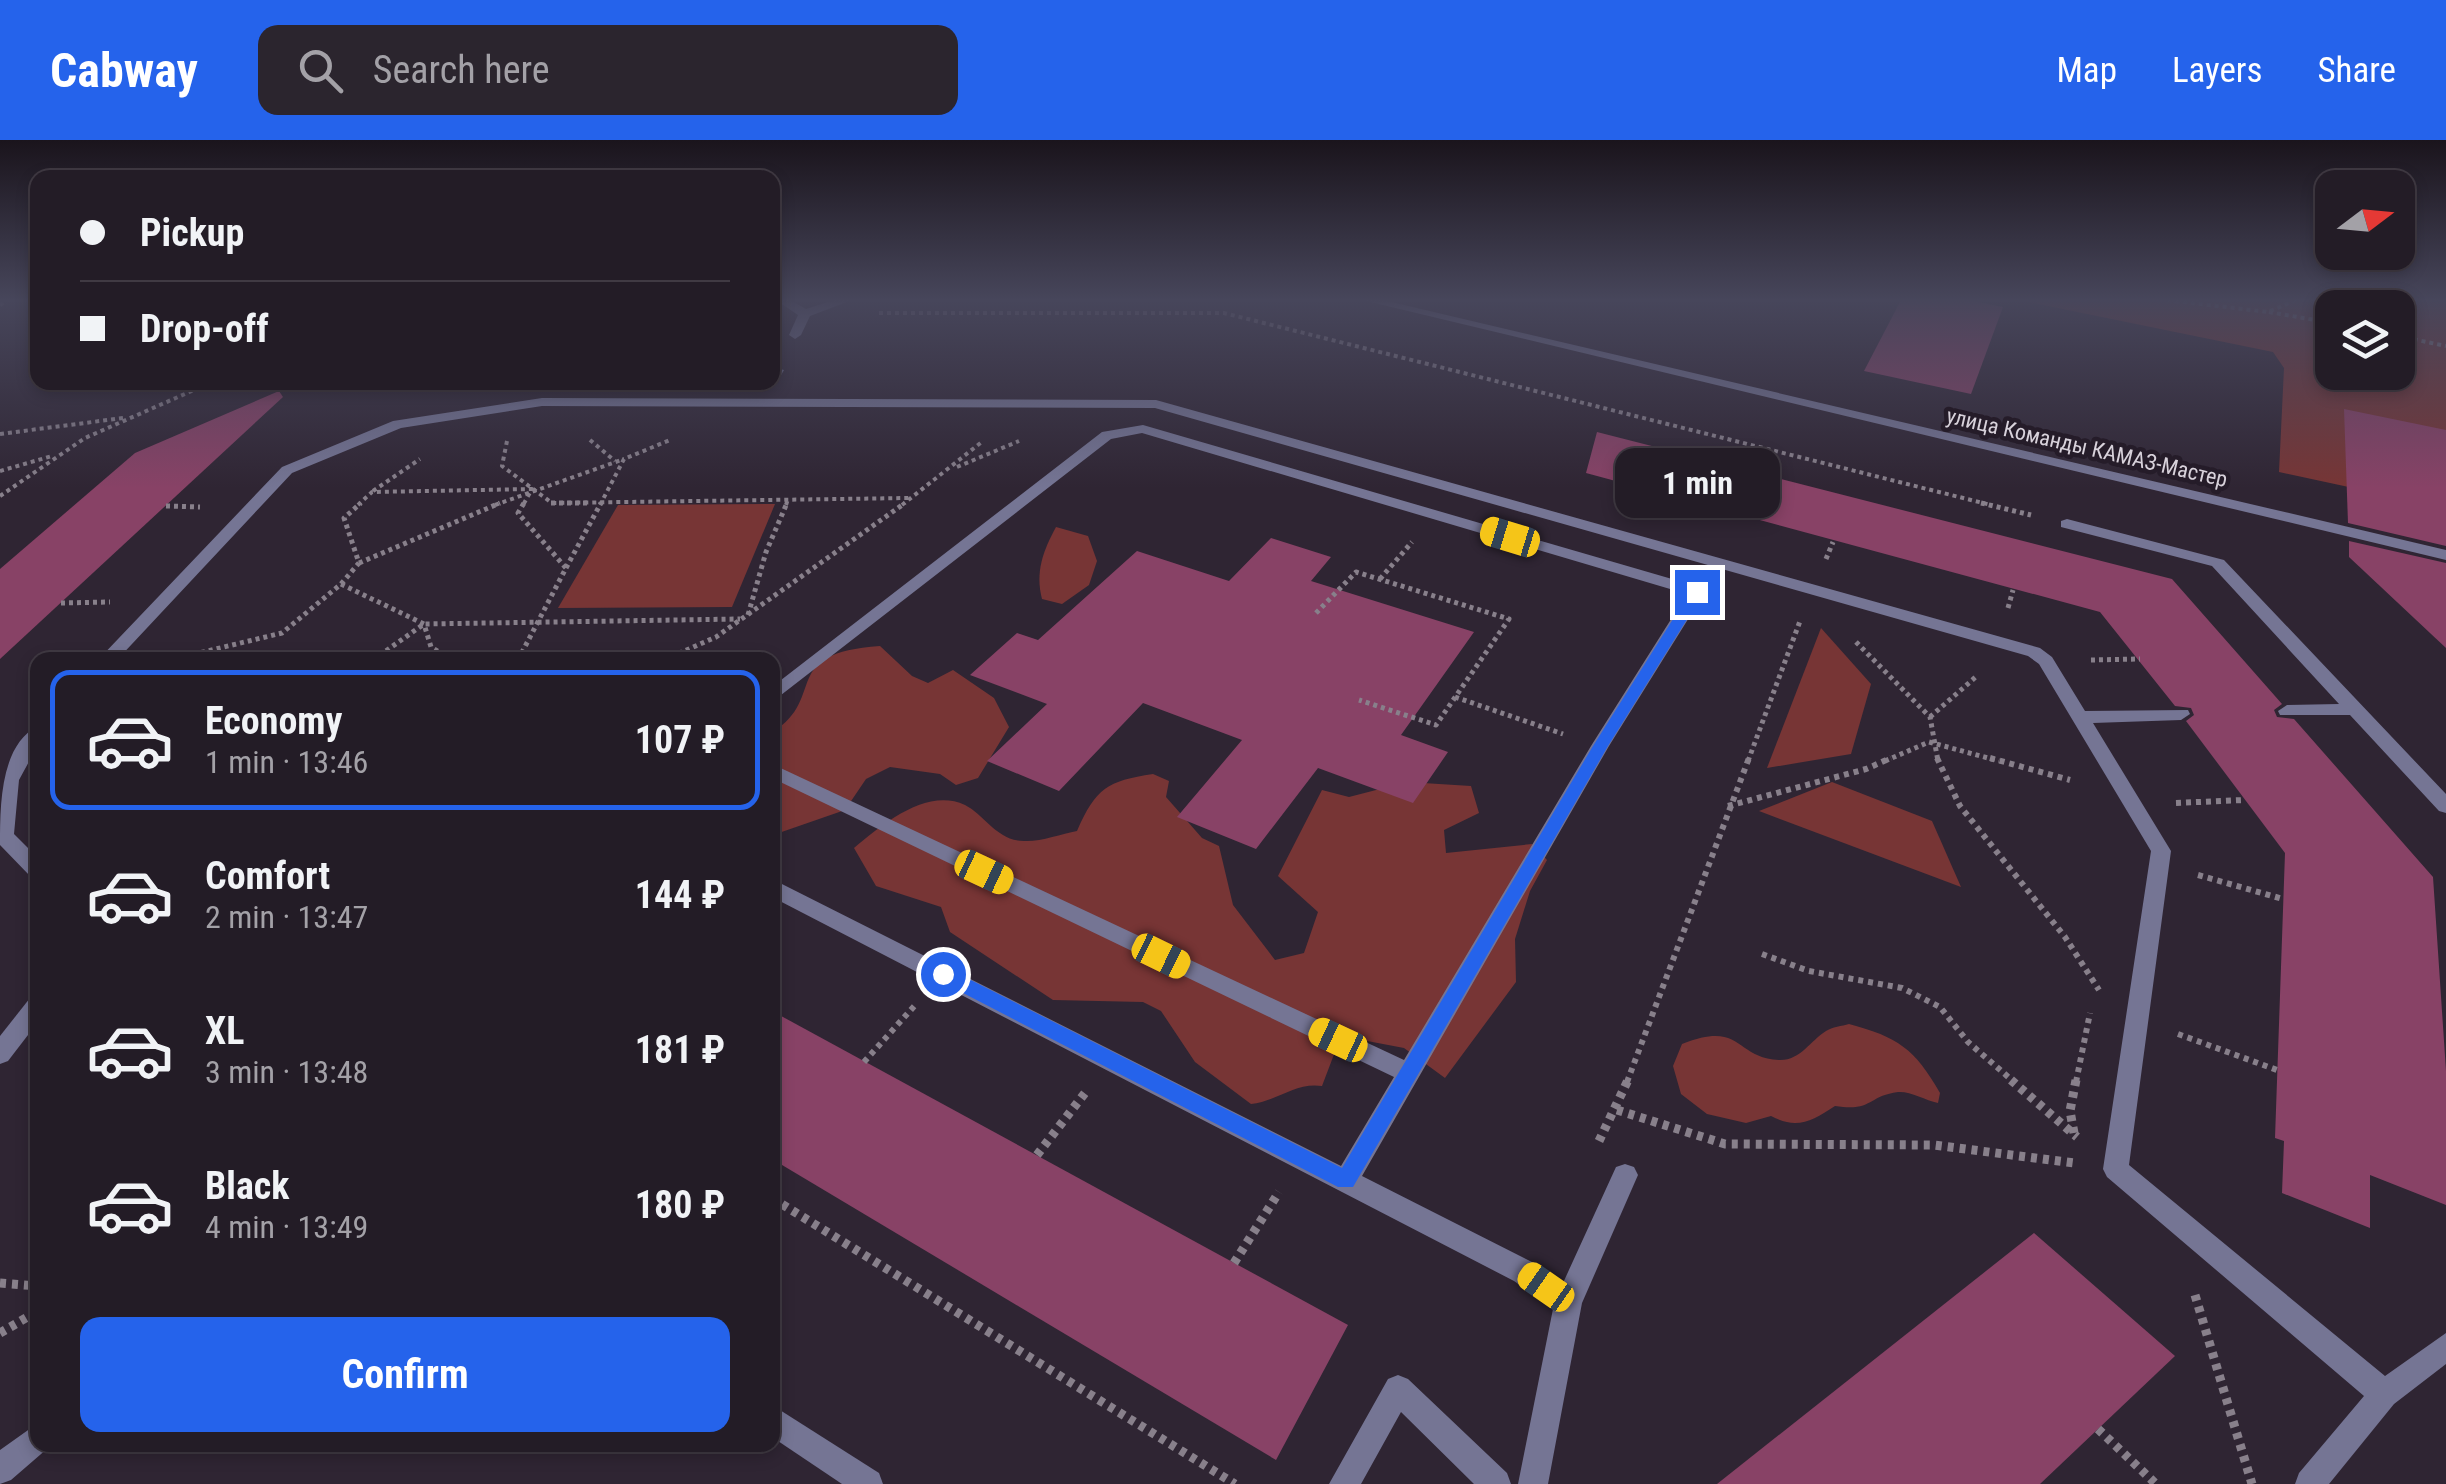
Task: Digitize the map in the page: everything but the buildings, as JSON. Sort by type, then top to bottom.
[{"type":"street","name":"улица Команды КАМАЗ-Мастер","points":[[1633,363],[2446,555]]},
{"type":"street","points":[[761,403],[768,390]]},
{"type":"street","points":[[115,652],[287,470],[398,424],[516,403],[1156,404],[2034,652],[2046,661],[2161,852],[2116,1169],[2384,1394]]},
{"type":"street","points":[[780,690],[1106,435],[1144,429],[1697,592],[1600,746],[1346,1181]]},
{"type":"street","points":[[2067,524],[2218,562],[2446,806]]},
{"type":"street","points":[[2287,711],[2358,709]]},
{"type":"street","points":[[2079,717],[2181,714]]},
{"type":"street","points":[[30,740],[16,754],[4,801],[4,836],[30,864]]},
{"type":"street","points":[[780,774],[1408,1074]]},
{"type":"street","points":[[780,892],[1524,1272],[1568,1303]]},
{"type":"street","points":[[0,1054],[30,1015]]},
{"type":"street","points":[[1533,1484],[1568,1303],[1625,1176]]},
{"type":"street","points":[[2310,1484],[2384,1394],[2446,1347]]},
{"type":"street","points":[[1344,1484],[1398,1389],[1496,1484]]},
{"type":"street","points":[[780,1424],[868,1484]]},
{"type":"street","points":[[0,1470],[30,1445]]},
{"type":"path","points":[[1426,363],[2067,524]]},
{"type":"path","points":[[2,494],[85,438],[194,390]]},
{"type":"path","points":[[682,652],[716,637],[746,617],[949,470],[1024,404]]},
{"type":"path","points":[[0,434],[134,416]]},
{"type":"path","points":[[510,433],[502,466],[552,503],[909,498]]},
{"type":"path","points":[[588,438],[616,462]]},
{"type":"path","points":[[203,652],[282,633],[342,584],[359,563],[532,488],[616,462],[675,438]]},
{"type":"path","points":[[0,471],[61,454]]},
{"type":"path","points":[[523,652],[624,459]]},
{"type":"path","points":[[359,563],[344,518],[372,492],[532,488]]},
{"type":"path","points":[[532,488],[518,513],[566,568]]},
{"type":"path","points":[[746,617],[788,499]]},
{"type":"path","points":[[1316,614],[1356,572],[1509,619],[1436,725],[1359,700]]},
{"type":"path","points":[[342,584],[424,624],[746,617]]},
{"type":"path","points":[[1598,1143],[1617,1110],[1727,807],[1812,591],[1930,717],[1929,742],[1955,800],[2066,938],[2096,988],[2137,1020],[2277,1070]]},
{"type":"path","points":[[384,652],[424,624]]},
{"type":"path","points":[[424,624],[430,647],[438,652]]},
{"type":"path","points":[[1930,717],[2000,656],[2000,642]]},
{"type":"path","points":[[1456,698],[1600,746]]},
{"type":"path","points":[[1727,807],[1866,769],[1929,742],[2132,801],[2244,800]]},
{"type":"path","points":[[2160,864],[2283,899]]},
{"type":"path","points":[[1762,954],[1853,981],[1902,988],[1940,1007],[1968,1042],[2116,1169]]},
{"type":"path","points":[[864,1062],[943,974]]},
{"type":"path","points":[[2074,1135],[2070,1111],[2096,988]]},
{"type":"path","points":[[1036,1155],[1110,1060]]},
{"type":"path","points":[[1617,1110],[1725,1144],[1934,1145],[2116,1169]]},
{"type":"path","points":[[1234,1263],[1301,1158]]},
{"type":"path","points":[[780,1203],[1235,1484]]},
{"type":"path","points":[[0,1283],[30,1285]]},
{"type":"path","points":[[2192,1285],[2252,1484]]},
{"type":"path","points":[[0,1333],[30,1316]]},
{"type":"path","points":[[2098,1429],[2156,1484]]},
{"type":"shaded area","points":[[2280,363],[2315,363],[2315,390],[2415,390],[2415,363],[2446,363],[2446,508],[2279,472],[2284,368]]},
{"type":"shaded area","points":[[775,504],[732,607],[558,608],[618,505]]},
{"type":"shaded area","points":[[1056,527],[1088,536],[1097,561],[1089,585],[1062,604],[1042,599],[1039,580],[1047,545]]},
{"type":"shaded area","points":[[1821,628],[1871,684],[1851,754],[1767,768]]},
{"type":"shaded area","points":[[880,646],[912,676],[928,683],[953,670],[994,698],[1009,727],[978,778],[956,785],[940,774],[890,767],[866,779],[845,810],[780,833],[780,726],[799,705],[816,667],[828,657]]},
{"type":"shaded area","points":[[1153,774],[1169,781],[1166,797],[1202,838],[1219,846],[1233,905],[1275,960],[1304,953],[1318,912],[1278,876],[1322,790],[1349,797],[1407,782],[1471,786],[1479,813],[1444,830],[1446,853],[1532,844],[1547,860],[1530,891],[1515,939],[1516,982],[1445,1078],[1404,1048],[1341,1036],[1322,1086],[1304,1087],[1251,1104],[1195,1062],[1161,1011],[1143,1002],[1053,1000],[950,932],[941,907],[876,886],[854,848],[905,811],[935,801],[965,805],[1015,840],[1037,840],[1077,831],[1090,805],[1105,789]]},
{"type":"shaded area","points":[[1832,782],[1932,821],[1961,887],[1759,811]]},
{"type":"shaded area","points":[[1849,1024],[1904,1047],[1922,1065],[1940,1093],[1938,1103],[1898,1092],[1857,1107],[1835,1106],[1804,1122],[1771,1116],[1746,1123],[1707,1114],[1681,1094],[1673,1066],[1682,1044],[1717,1036],[1737,1042],[1764,1058],[1779,1060],[1799,1054],[1826,1031]]},
{"type":"route","points":[[943,974],[1346,1181],[1600,746],[1697,592]]}]
